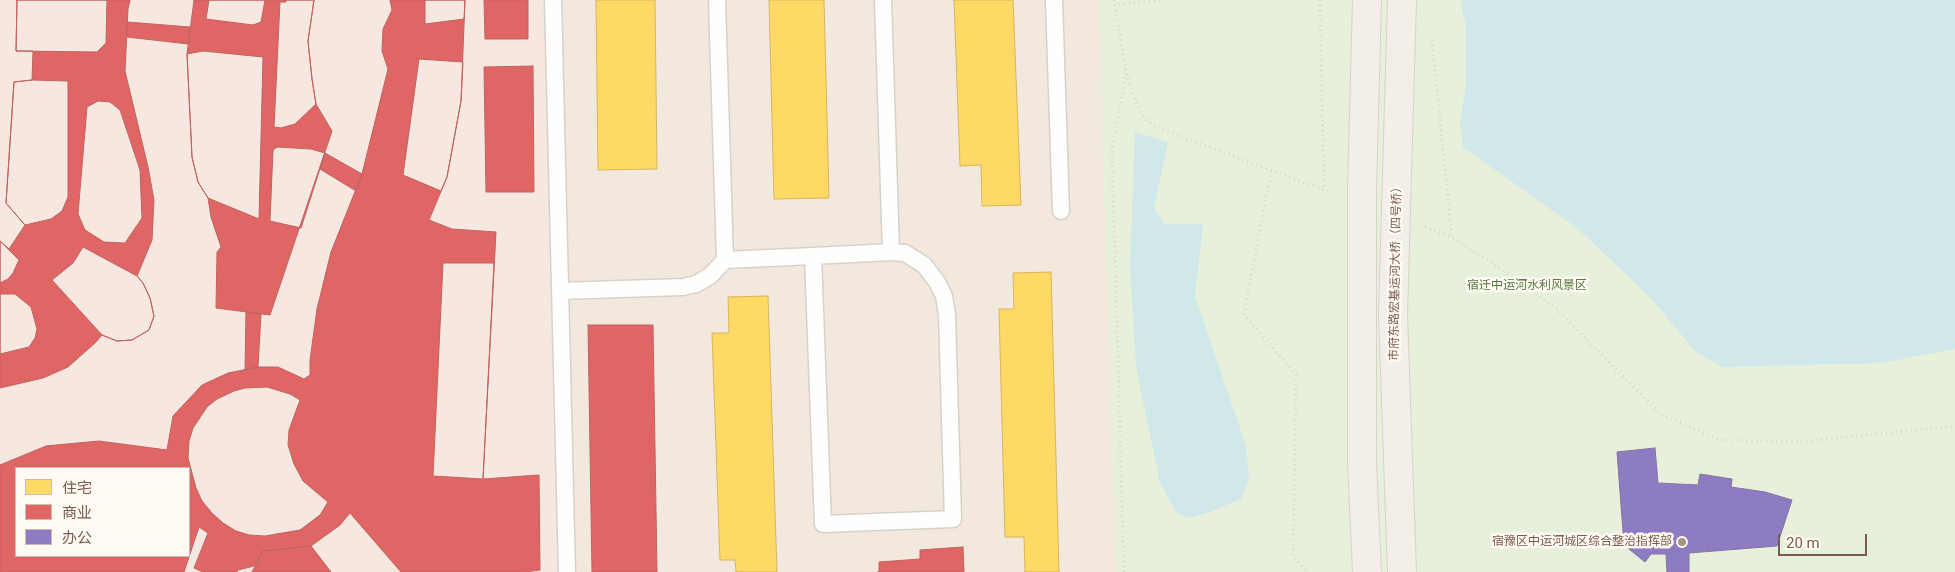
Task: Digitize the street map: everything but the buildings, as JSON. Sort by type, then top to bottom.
[{"type":"main road","points":[[1367,0],[1362,190],[1362,462],[1367,572]]},
{"type":"main road","name":"市府东路宏基运河大桥（四号桥）","points":[[1402,0],[1393,314],[1402,572]]},
{"type":"lane","points":[[553,0],[567,572]]},
{"type":"lane","points":[[717,0],[726,260]]},
{"type":"lane","points":[[883,0],[891,252]]},
{"type":"lane","points":[[1054,0],[1061,210]]},
{"type":"lane","points":[[560,291],[683,287],[696,284],[710,276],[726,260],[891,252],[905,253],[924,265],[937,282],[944,296],[947,315],[953,519],[822,524],[813,256]]},
{"type":"path","points":[[1160,0],[1114,2],[1126,73],[1143,117],[1156,127],[1332,193]]},
{"type":"path","points":[[1320,0],[1324,190]]},
{"type":"path","points":[[1432,40],[1452,237]]},
{"type":"path","points":[[1124,572],[1112,150],[1126,73]]},
{"type":"path","points":[[1271,171],[1244,314],[1296,375],[1293,557],[1309,572]]},
{"type":"path","points":[[1420,225],[1452,237],[1501,269],[1556,309],[1659,413],[1720,440],[1798,442],[1955,426]]},
{"type":"shaded area","points":[[0,0],[548,0],[562,572],[0,572]]},
{"type":"shaded area","points":[[548,0],[1099,0],[1116,572],[562,572]]},
{"type":"green space","name":"宿迁中运河水利风景区","points":[[1099,0],[1955,0],[1955,572],[1116,572]]},
{"type":"water","points":[[1460,0],[1955,0],[1955,349],[1882,363],[1723,367],[1696,352],[1650,297],[1577,228],[1463,147],[1460,123],[1466,85],[1466,26]]},
{"type":"water","points":[[1135,132],[1168,142],[1154,208],[1165,224],[1203,224],[1195,296],[1246,446],[1249,479],[1241,499],[1210,512],[1187,518],[1176,512],[1160,483],[1136,367],[1130,265]]},
{"type":"place","name":"宿豫区中运河城区综合整治指挥部","points":[[1682,542]]}]
